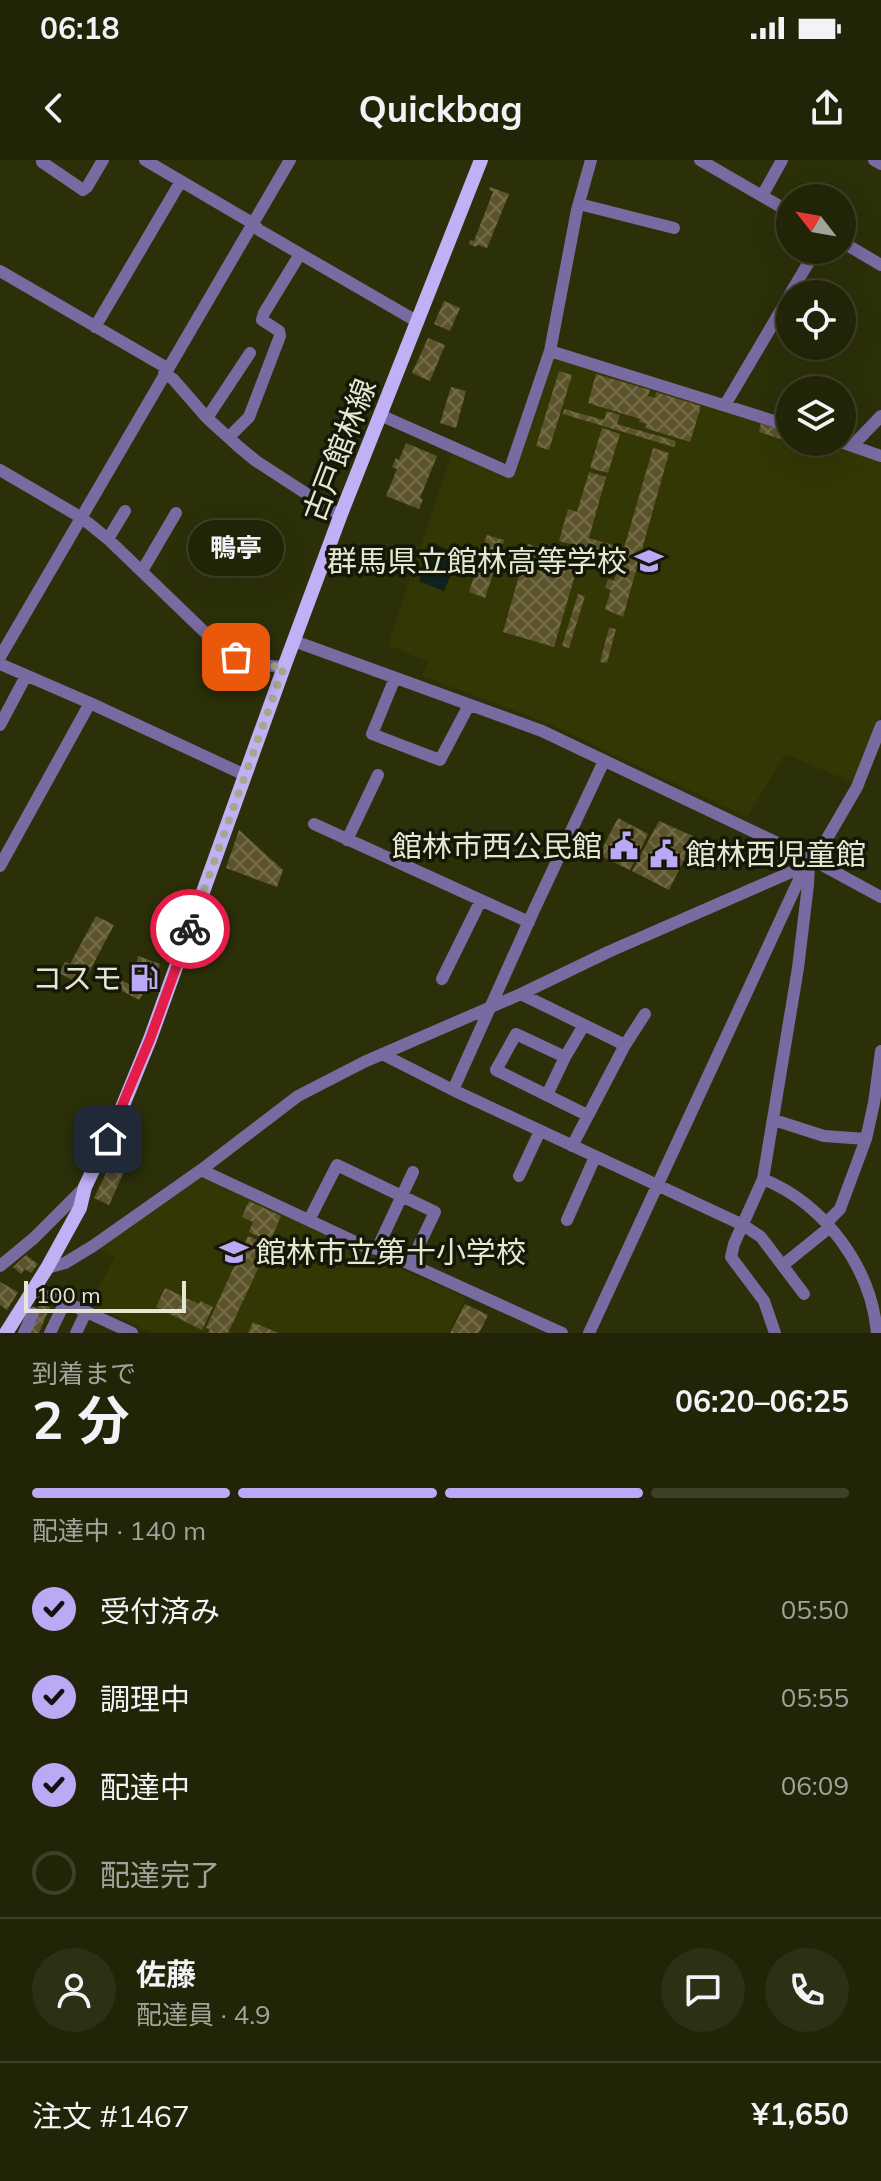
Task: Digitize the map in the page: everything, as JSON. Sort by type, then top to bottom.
[{"type":"main road","name":"古戸館林線","points":[[6,1333],[80,1208],[85,1187],[150,1039],[341,514],[481,160]]},
{"type":"street","points":[[42,160],[83,190],[103,160]]},
{"type":"street","points":[[145,160],[418,322]]},
{"type":"street","points":[[380,415],[509,472],[550,351],[579,204],[591,160]]},
{"type":"street","points":[[700,160],[776,204]]},
{"type":"street","points":[[762,196],[782,160]]},
{"type":"street","points":[[874,160],[881,164]]},
{"type":"street","points":[[0,657],[254,224],[284,162]]},
{"type":"street","points":[[95,327],[181,181]]},
{"type":"street","points":[[579,204],[674,228]]},
{"type":"street","points":[[856,250],[881,265]]},
{"type":"street","points":[[229,437],[249,417],[280,336],[279,331],[262,320],[264,313],[300,254]]},
{"type":"street","points":[[0,271],[166,371],[207,418],[256,461],[341,514]]},
{"type":"street","points":[[725,405],[776,318]]},
{"type":"street","points":[[550,351],[776,421]]},
{"type":"street","points":[[207,418],[250,353]]},
{"type":"street","points":[[856,436],[881,416]]},
{"type":"street","points":[[856,447],[881,456]]},
{"type":"street","points":[[0,470],[82,518],[236,657],[251,664],[284,667]]},
{"type":"street","points":[[108,539],[125,511]]},
{"type":"street","points":[[142,571],[176,513]]},
{"type":"street","points":[[294,641],[542,731],[807,862],[880,893]]},
{"type":"street","points":[[0,664],[245,775]]},
{"type":"street","points":[[0,725],[26,676]]},
{"type":"street","points":[[395,678],[372,734],[440,760],[469,705]]},
{"type":"street","points":[[0,866],[90,703]]},
{"type":"street","points":[[47,1268],[65,1263],[93,1246],[201,1170],[298,1096],[382,1054],[521,994],[807,862],[818,854],[857,787],[881,726]]},
{"type":"street","points":[[453,1090],[604,761]]},
{"type":"street","points":[[347,840],[378,775]]},
{"type":"street","points":[[314,824],[529,922]]},
{"type":"street","points":[[775,1333],[764,1301],[731,1257],[763,1179],[798,968],[808,885],[807,862]]},
{"type":"street","points":[[589,1333],[807,862]]},
{"type":"street","points":[[442,979],[481,900]]},
{"type":"street","points":[[521,994],[625,1045]]},
{"type":"street","points":[[572,1146],[625,1045],[645,1014]]},
{"type":"street","points":[[547,1095],[584,1025]]},
{"type":"street","points":[[565,1057],[516,1034],[496,1070],[587,1115]]},
{"type":"street","points":[[783,1265],[828,1225],[840,1209],[866,1139],[881,1051]]},
{"type":"street","points":[[382,1054],[743,1225],[761,1237],[804,1294]]},
{"type":"street","points":[[774,1120],[824,1136],[866,1139]]},
{"type":"street","points":[[519,1176],[540,1131]]},
{"type":"street","points":[[567,1220],[595,1157]]},
{"type":"street","points":[[309,1220],[337,1165],[435,1212],[410,1264]]},
{"type":"street","points":[[201,1170],[562,1333]]},
{"type":"street","points":[[377,1249],[413,1172]]},
{"type":"street","points":[[763,1179],[790,1191],[848,1247],[871,1298],[877,1333]]},
{"type":"street","points":[[0,1265],[34,1238],[85,1187]]},
{"type":"street","points":[[35,1288],[86,1312],[110,1328],[132,1333]]},
{"type":"street","points":[[50,1333],[65,1302]]},
{"type":"street","points":[[76,1333],[86,1312]]},
{"type":"street","points":[[24,1333],[33,1313]]},
{"type":"shaded area","name":"群馬県立館林高等学校","points":[[555,358],[776,426],[776,456],[856,456],[856,450],[881,457],[881,715],[873,743],[854,783],[785,754],[747,817],[543,721],[422,676],[428,662],[388,645],[452,452],[512,477],[550,361]]},
{"type":"shaded area","name":"館林市立第十小学校","points":[[203,1176],[466,1298],[448,1333],[153,1333],[90,1304],[115,1257],[98,1248]]},
{"type":"water","points":[[434,544],[459,555],[444,591],[419,581]]},
{"type":"building","points":[[490,187],[509,194],[487,248],[476,247],[469,244],[470,240],[474,241],[493,192],[489,190]]},
{"type":"building","points":[[444,301],[460,308],[450,331],[434,324]]},
{"type":"building","points":[[428,338],[445,345],[430,381],[412,373]]},
{"type":"building","points":[[559,371],[572,375],[549,450],[536,446]]},
{"type":"building","points":[[596,374],[650,390],[648,396],[655,398],[656,392],[701,406],[690,442],[645,428],[647,424],[639,422],[640,419],[588,403]]},
{"type":"building","points":[[451,387],[466,391],[456,428],[440,423]]},
{"type":"building","points":[[564,409],[604,420],[607,411],[620,415],[617,424],[676,441],[674,447],[563,414]]},
{"type":"building","points":[[761,423],[776,428],[776,437],[759,432]]},
{"type":"building","points":[[602,428],[620,434],[608,473],[590,468]]},
{"type":"building","points":[[406,443],[437,456],[420,498],[423,499],[419,509],[386,496],[397,469],[392,467],[396,458],[399,460]]},
{"type":"building","points":[[653,448],[669,453],[623,617],[605,609],[611,590],[605,588],[608,579],[614,581],[622,556],[616,554],[612,568],[591,563],[595,548],[559,541],[568,509],[577,512],[589,472],[606,477],[589,538],[624,548]]},
{"type":"building","points":[[487,535],[504,540],[485,598],[469,592]]},
{"type":"building","points":[[528,544],[580,558],[554,647],[503,632]]},
{"type":"building","points":[[578,594],[585,596],[569,648],[562,646]]},
{"type":"building","points":[[244,623],[256,630],[253,635],[256,637],[253,642],[249,640],[243,651],[231,643]]},
{"type":"building","points":[[609,628],[616,629],[607,663],[600,662]]},
{"type":"building","points":[[618,818],[648,834],[630,870],[599,855]]},
{"type":"building","name":"館林西児童館","points":[[659,821],[695,837],[669,890],[632,871]]},
{"type":"building","points":[[239,830],[283,870],[277,887],[226,868]]},
{"type":"building","points":[[96,916],[114,925],[82,985],[59,973],[65,962],[70,964]]},
{"type":"building","points":[[138,956],[160,964],[155,982],[150,983],[139,1000],[117,988],[122,981],[132,985]]},
{"type":"building","points":[[111,1163],[125,1169],[109,1205],[94,1198]]},
{"type":"building","points":[[249,1201],[281,1216],[270,1241],[249,1232],[253,1222],[242,1217]]},
{"type":"building","points":[[248,1236],[269,1245],[228,1333],[208,1333],[210,1329],[206,1328]]},
{"type":"building","points":[[26,1255],[38,1264],[31,1273],[25,1269],[21,1274],[13,1267]]},
{"type":"building","points":[[0,1282],[18,1292],[7,1310],[0,1305]]},
{"type":"building","points":[[165,1288],[213,1307],[202,1330],[156,1307]]},
{"type":"building","points":[[40,1303],[50,1307],[39,1333],[27,1333]]},
{"type":"building","points":[[465,1304],[488,1315],[479,1333],[450,1333]]},
{"type":"building","points":[[253,1322],[278,1333],[248,1333]]},
{"type":"way so far","points":[[190,929],[284,667],[251,664],[236,657]]},
{"type":"place","name":"群馬県立館林高等学校","points":[[649,561]]},
{"type":"place","name":"鴨亭","points":[[236,657]]},
{"type":"place","name":"館林市西公民館","points":[[624,846]]},
{"type":"place","name":"館林西児童館","points":[[664,854]]},
{"type":"place","name":"コスモ","points":[[144,978]]},
{"type":"place","name":"館林市立第十小学校","points":[[234,1252]]},
{"type":"route","points":[[108,1139],[150,1039],[190,929]]}]
